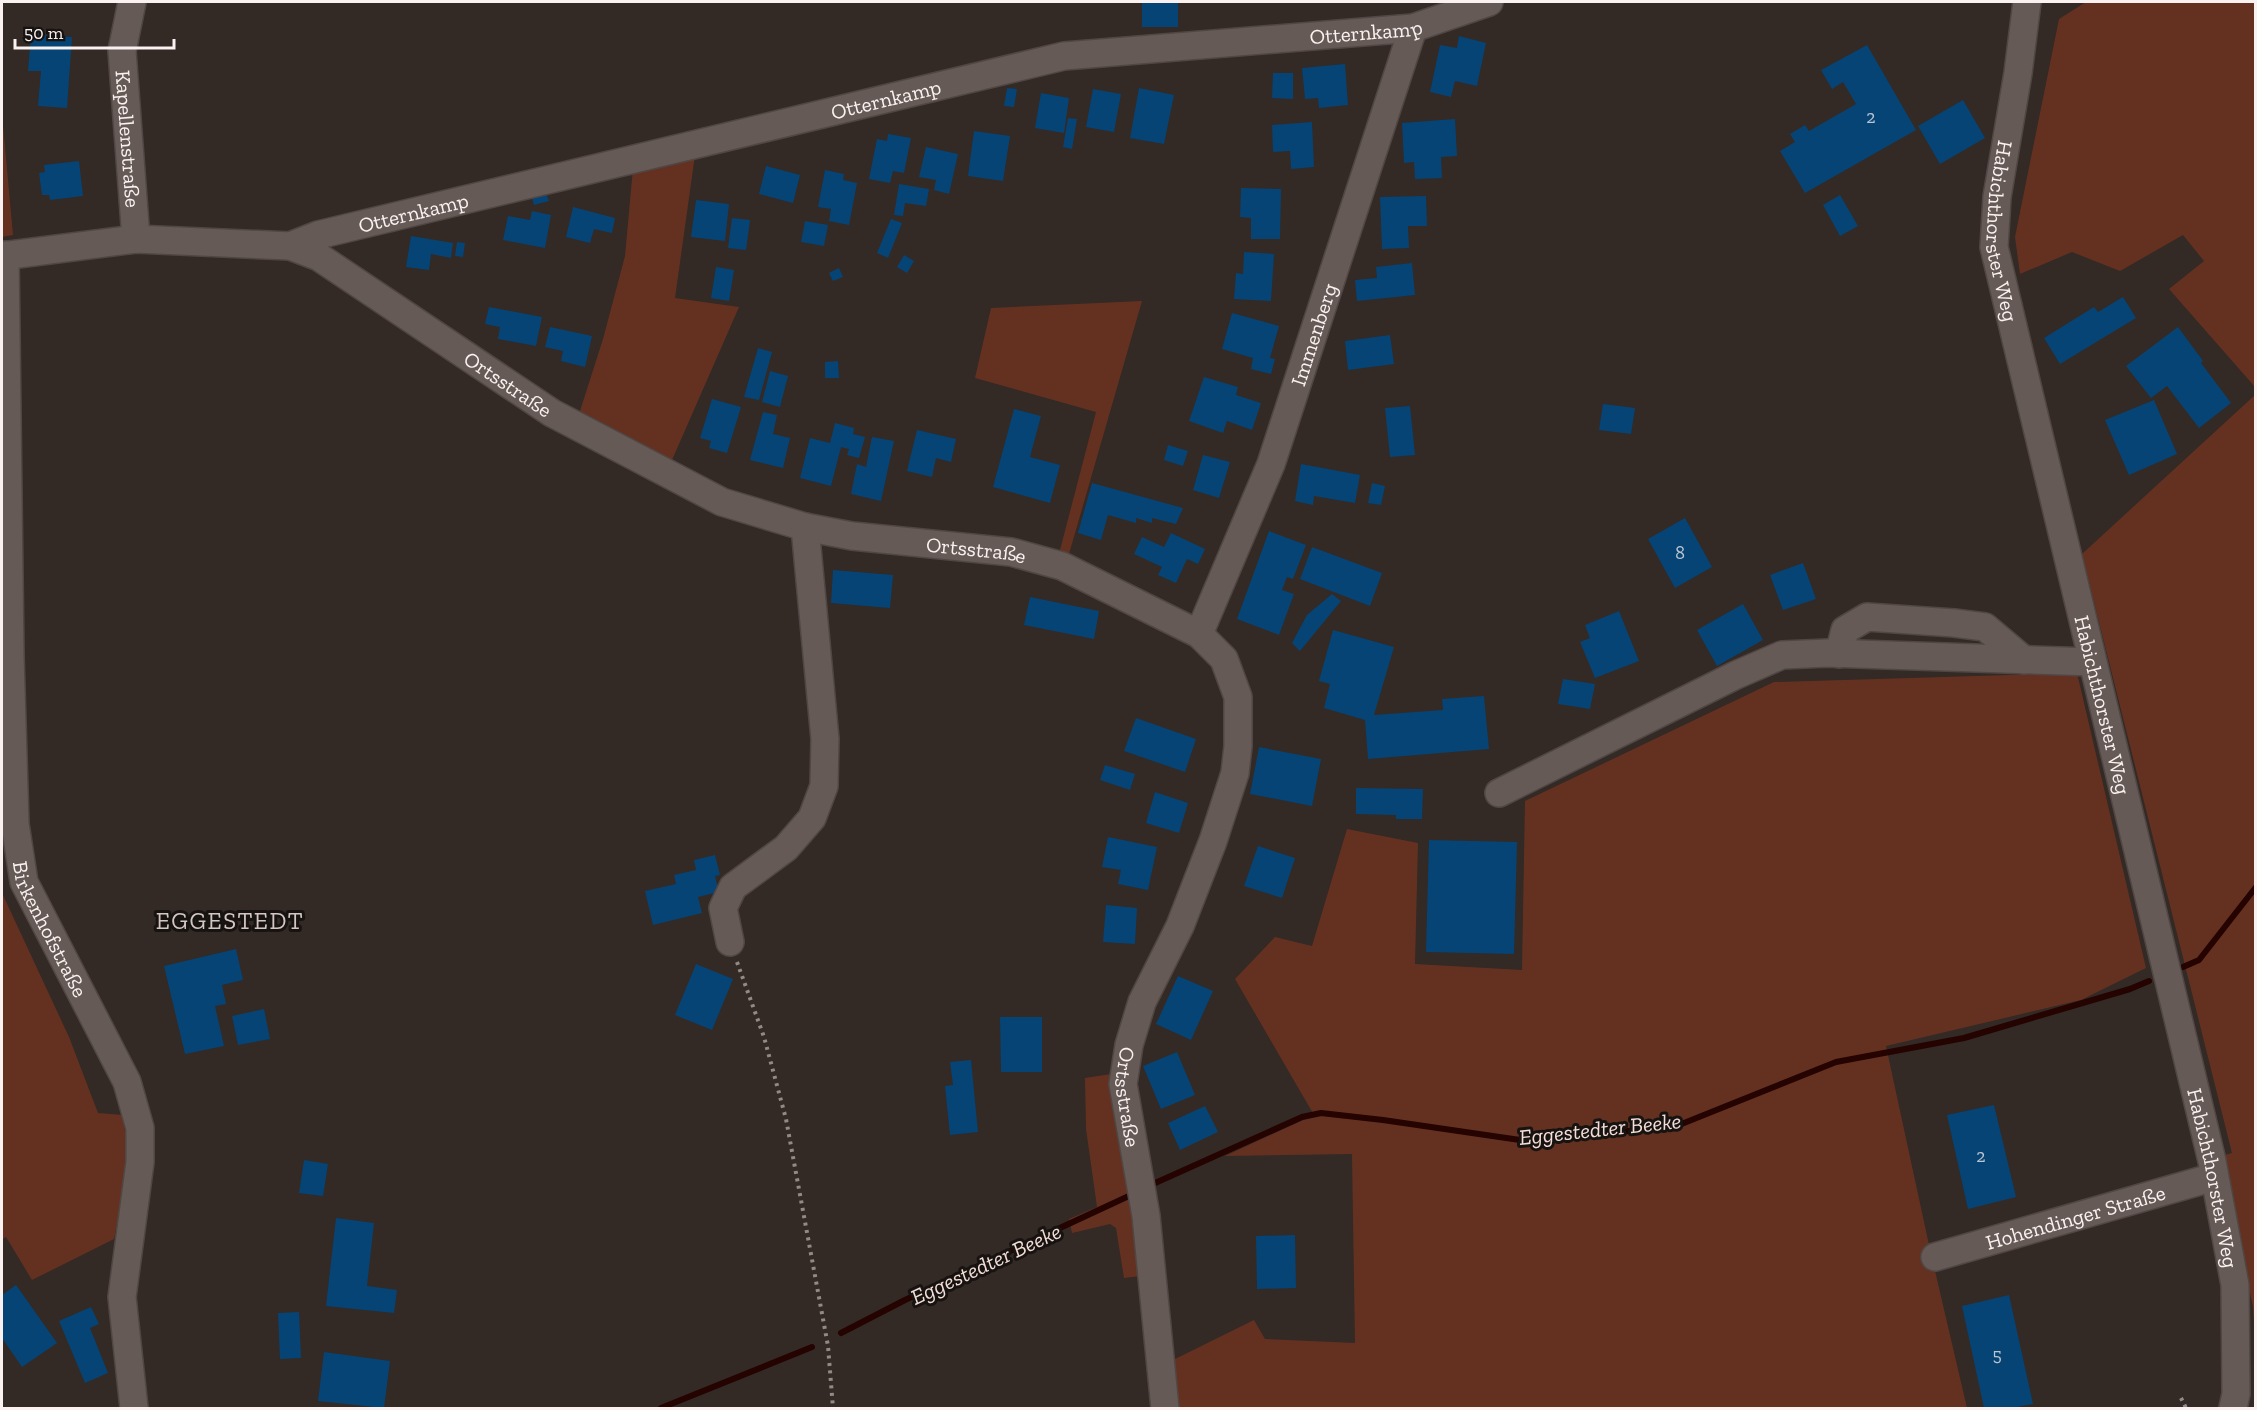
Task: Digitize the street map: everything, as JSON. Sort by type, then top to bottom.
[{"type":"street","name":"Kapellenstraße","points":[[132,2],[122,51],[136,239]]},
{"type":"street","name":"Otternkamp","points":[[290,246],[318,235],[1064,56],[1413,28],[1489,2]]},
{"type":"street","name":"Habichthorster Weg","points":[[2027,2],[2018,73],[1997,196],[1994,247],[2210,1149],[2235,1285],[2236,1394],[2233,1408]]},
{"type":"street","name":"Immenberg","points":[[1199,634],[1271,464],[1413,28]]},
{"type":"street","name":"Ortsstraße","points":[[3,256],[136,239],[290,246],[319,257],[552,413],[722,502],[805,527],[852,537],[1011,552],[1062,566],[1199,634],[1224,659],[1238,697],[1238,746],[1235,772],[1180,926],[1142,1002],[1129,1045],[1123,1084],[1146,1216],[1166,1408]]},
{"type":"street","name":"Birkenhofstraße","points":[[3,256],[15,824],[24,882],[127,1082],[140,1128],[140,1162],[122,1298],[134,1408]]},
{"type":"street","points":[[730,942],[723,908],[733,887],[786,848],[812,818],[824,786],[825,739],[805,527]]},
{"type":"street","points":[[1839,654],[1845,630],[1867,617],[1954,622],[1985,627],[2024,660]]},
{"type":"street","points":[[1499,793],[1736,675],[1782,655],[1839,654],[2092,662]]},
{"type":"street","name":"Hohendinger Straße","points":[[1935,1257],[2214,1178]]},
{"type":"path","points":[[730,942],[764,1037],[786,1119],[828,1346],[834,1408]]},
{"type":"path","points":[[2181,1398],[2186,1408]]},
{"type":"shaded area","points":[[2086,2],[2255,2],[2255,387],[2169,289],[2204,261],[2183,235],[2120,271],[2072,252],[2020,274],[2015,237],[2059,19]]},
{"type":"shaded area","points":[[2,114],[13,235],[2,237]]},
{"type":"shaded area","points":[[695,155],[675,298],[739,307],[672,460],[580,411],[603,339],[625,256],[633,168]]},
{"type":"shaded area","points":[[1142,301],[1069,554],[1060,550],[1096,412],[975,378],[991,308]]},
{"type":"shaded area","points":[[2255,395],[2255,1339],[2253,1307],[2221,1156],[2232,1153],[2082,554]]},
{"type":"shaded area","points":[[2077,673],[2146,968],[2081,1000],[1886,1046],[1967,1408],[1176,1408],[1171,1361],[1254,1320],[1265,1339],[1355,1343],[1352,1154],[1225,1156],[1314,1115],[1235,979],[1275,937],[1312,946],[1347,829],[1418,843],[1415,964],[1522,970],[1525,801],[1774,682]]},
{"type":"shaded area","points":[[2,893],[69,1037],[98,1113],[123,1115],[129,1164],[114,1239],[32,1280],[6,1237],[2,1239]]},
{"type":"shaded area","points":[[1111,1074],[1136,1205],[1141,1276],[1124,1278],[1116,1228],[1110,1224],[1072,1233],[1069,1219],[1097,1207],[1086,1129],[1085,1078]]},
{"type":"building","points":[[1142,2],[1178,2],[1178,27],[1142,27]]},
{"type":"building","points":[[31,34],[72,37],[67,108],[38,106],[41,71],[28,71]]},
{"type":"building","points":[[1459,36],[1486,43],[1477,86],[1455,81],[1451,97],[1430,92],[1440,45],[1457,48]]},
{"type":"building","points":[[1867,45],[1916,130],[1805,193],[1780,151],[1795,142],[1790,134],[1805,125],[1809,131],[1856,104],[1843,82],[1832,89],[1821,70]]},
{"type":"building","points":[[1345,64],[1348,105],[1319,108],[1318,98],[1305,99],[1302,68]]},
{"type":"building","points":[[1273,73],[1293,73],[1293,99],[1272,98]]},
{"type":"building","points":[[1007,88],[1017,89],[1014,107],[1004,106]]},
{"type":"building","points":[[1139,88],[1174,95],[1164,144],[1130,138]]},
{"type":"building","points":[[1093,89],[1121,94],[1114,132],[1086,127]]},
{"type":"building","points":[[1041,93],[1069,98],[1064,133],[1035,128]]},
{"type":"building","points":[[1963,100],[1985,138],[1940,164],[1918,126]]},
{"type":"building","points":[[1068,118],[1077,119],[1072,149],[1063,147]]},
{"type":"building","points":[[1455,119],[1457,156],[1441,157],[1442,178],[1415,179],[1414,162],[1404,163],[1402,123]]},
{"type":"building","points":[[1312,122],[1314,167],[1291,169],[1290,151],[1273,152],[1272,125]]},
{"type":"building","points":[[974,131],[1010,136],[1003,181],[968,176]]},
{"type":"building","points":[[888,134],[911,138],[904,173],[893,171],[890,183],[869,179],[877,139],[887,141]]},
{"type":"building","points":[[926,147],[958,154],[949,194],[934,190],[936,180],[919,177]]},
{"type":"building","points":[[79,161],[83,196],[50,200],[49,195],[42,195],[39,173],[45,172],[44,165]]},
{"type":"building","points":[[766,166],[800,175],[793,203],[759,194]]},
{"type":"building","points":[[825,170],[844,174],[843,180],[857,183],[849,225],[829,221],[831,209],[818,207]]},
{"type":"building","points":[[899,184],[929,189],[926,206],[905,203],[903,216],[894,215]]},
{"type":"building","points":[[1241,188],[1281,189],[1280,239],[1251,239],[1251,218],[1240,217]]},
{"type":"building","points":[[546,193],[549,201],[534,205],[532,198]]},
{"type":"building","points":[[1840,195],[1858,226],[1840,236],[1823,205]]},
{"type":"building","points":[[1426,196],[1427,226],[1408,226],[1409,248],[1382,249],[1380,197]]},
{"type":"building","points":[[696,200],[729,204],[725,241],[691,237]]},
{"type":"building","points":[[573,207],[615,218],[612,233],[594,229],[590,243],[566,237]]},
{"type":"building","points":[[532,211],[551,215],[545,248],[503,240],[508,216],[530,220]]},
{"type":"building","points":[[732,218],[750,220],[746,250],[728,248]]},
{"type":"building","points":[[891,219],[902,223],[888,258],[877,253]]},
{"type":"building","points":[[805,221],[828,225],[824,246],[801,242]]},
{"type":"building","points":[[411,236],[453,243],[451,258],[431,254],[429,270],[406,267]]},
{"type":"building","points":[[457,242],[465,243],[463,257],[455,256]]},
{"type":"building","points":[[1244,252],[1274,254],[1271,301],[1234,299],[1236,273],[1243,274]]},
{"type":"building","points":[[904,255],[914,261],[907,273],[897,267]]},
{"type":"building","points":[[1412,263],[1415,295],[1357,301],[1355,280],[1377,278],[1376,267]]},
{"type":"building","points":[[716,267],[734,270],[729,301],[711,298]]},
{"type":"building","points":[[839,268],[843,277],[833,281],[829,273]]},
{"type":"building","points":[[2123,297],[2136,318],[2060,364],[2044,338],[2094,307],[2098,312]]},
{"type":"building","points":[[489,307],[542,317],[536,346],[498,339],[500,327],[485,324]]},
{"type":"building","points":[[1232,313],[1279,326],[1270,358],[1275,359],[1271,374],[1251,369],[1253,358],[1222,349]]},
{"type":"building","points":[[550,327],[592,336],[585,367],[561,361],[563,351],[545,347]]},
{"type":"building","points":[[2178,327],[2231,403],[2199,428],[2167,386],[2151,398],[2126,366]]},
{"type":"building","points":[[1390,335],[1394,364],[1348,370],[1345,341]]},
{"type":"building","points":[[758,348],[772,352],[759,400],[744,397]]},
{"type":"building","points":[[838,361],[839,378],[825,378],[825,362]]},
{"type":"building","points":[[770,371],[788,376],[780,407],[762,402]]},
{"type":"building","points":[[1204,377],[1238,387],[1236,395],[1261,403],[1252,430],[1227,421],[1223,433],[1189,421]]},
{"type":"building","points":[[712,399],[741,407],[727,453],[709,448],[711,441],[700,438]]},
{"type":"building","points":[[2154,400],[2177,454],[2129,475],[2105,420]]},
{"type":"building","points":[[1603,404],[1635,408],[1631,434],[1599,430]]},
{"type":"building","points":[[1410,406],[1415,455],[1390,457],[1385,408]]},
{"type":"building","points":[[1014,409],[1041,416],[1030,457],[1060,465],[1050,503],[993,487]]},
{"type":"building","points":[[763,412],[777,415],[773,434],[790,438],[783,468],[750,460]]},
{"type":"building","points":[[835,423],[854,428],[853,434],[865,437],[859,458],[847,455],[849,449],[841,447],[831,486],[800,478],[810,438],[830,443]]},
{"type":"building","points":[[917,430],[956,439],[951,462],[936,458],[932,477],[907,471]]},
{"type":"building","points":[[872,437],[894,441],[881,501],[851,494],[857,464],[866,467]]},
{"type":"building","points":[[1168,445],[1188,451],[1183,466],[1164,460]]},
{"type":"building","points":[[1203,455],[1230,462],[1219,498],[1193,490]]},
{"type":"building","points":[[1301,464],[1360,475],[1355,503],[1314,496],[1313,505],[1295,501]]},
{"type":"building","points":[[1092,483],[1183,508],[1176,524],[1152,518],[1152,523],[1136,518],[1136,523],[1108,515],[1101,540],[1078,533]]},
{"type":"building","points":[[1372,483],[1385,486],[1381,505],[1368,503]]},
{"type":"building","points":[[1685,518],[1712,567],[1675,588],[1648,539]]},
{"type":"building","points":[[1269,531],[1306,545],[1293,579],[1287,577],[1282,590],[1294,594],[1279,635],[1237,619]]},
{"type":"building","points":[[1171,533],[1205,549],[1198,564],[1187,559],[1176,583],[1158,575],[1162,567],[1134,554],[1142,537],[1164,547]]},
{"type":"building","points":[[1312,547],[1382,573],[1370,606],[1300,579]]},
{"type":"building","points":[[1803,563],[1816,599],[1783,610],[1770,575]]},
{"type":"building","points":[[833,570],[893,575],[890,608],[831,603]]},
{"type":"building","points":[[1332,594],[1341,601],[1300,651],[1292,643],[1307,615]]},
{"type":"building","points":[[1030,597],[1099,611],[1094,639],[1024,625]]},
{"type":"building","points":[[1743,604],[1763,640],[1717,666],[1697,630]]},
{"type":"building","points":[[1619,611],[1639,661],[1595,678],[1580,642],[1590,638],[1585,625]]},
{"type":"building","points":[[1333,630],[1394,647],[1374,715],[1443,710],[1442,699],[1484,696],[1489,749],[1368,759],[1365,720],[1324,708],[1330,684],[1319,681]]},
{"type":"building","points":[[1563,679],[1595,684],[1590,709],[1558,704]]},
{"type":"building","points":[[1136,718],[1196,739],[1185,772],[1124,751]]},
{"type":"building","points":[[1259,747],[1321,759],[1312,806],[1250,794]]},
{"type":"building","points":[[1105,765],[1135,774],[1130,790],[1100,780]]},
{"type":"building","points":[[1356,788],[1423,789],[1422,819],[1396,819],[1396,815],[1356,814]]},
{"type":"building","points":[[1155,792],[1188,803],[1179,833],[1146,823]]},
{"type":"building","points":[[1108,837],[1157,847],[1148,890],[1118,884],[1121,870],[1102,867]]},
{"type":"building","points":[[1429,840],[1517,842],[1514,954],[1426,952]]},
{"type":"building","points":[[1258,846],[1295,858],[1282,898],[1244,886]]},
{"type":"building","points":[[715,855],[720,875],[715,876],[719,892],[698,897],[702,913],[653,925],[645,891],[676,884],[674,875],[696,870],[694,860]]},
{"type":"building","points":[[1106,905],[1137,908],[1135,944],[1103,942]]},
{"type":"building","points":[[236,949],[243,980],[222,985],[226,1004],[215,1006],[224,1046],[185,1054],[164,966]]},
{"type":"building","points":[[696,964],[733,979],[712,1030],[675,1015]]},
{"type":"building","points":[[1178,976],[1213,991],[1191,1040],[1156,1024]]},
{"type":"building","points":[[264,1009],[270,1039],[238,1045],[232,1016]]},
{"type":"building","points":[[1000,1017],[1042,1017],[1042,1072],[1001,1072]]},
{"type":"building","points":[[1177,1052],[1195,1095],[1161,1109],[1143,1066]]},
{"type":"building","points":[[971,1060],[978,1132],[950,1135],[945,1086],[953,1085],[950,1062]]},
{"type":"building","points":[[1994,1105],[2016,1197],[1968,1209],[1947,1115]]},
{"type":"building","points":[[1205,1106],[1218,1132],[1180,1150],[1168,1123]]},
{"type":"building","points":[[304,1160],[328,1164],[323,1196],[299,1193]]},
{"type":"building","points":[[336,1218],[374,1223],[367,1286],[397,1290],[394,1313],[326,1306]]},
{"type":"building","points":[[1295,1235],[1296,1288],[1257,1289],[1256,1236]]},
{"type":"building","points":[[16,1285],[57,1343],[22,1367],[2,1338],[2,1295]]},
{"type":"building","points":[[2009,1295],[2033,1404],[2011,1408],[1984,1408],[1962,1306]]},
{"type":"building","points":[[91,1307],[99,1324],[90,1328],[108,1373],[85,1383],[59,1321]]},
{"type":"building","points":[[299,1312],[301,1358],[280,1359],[278,1313]]},
{"type":"building","points":[[324,1352],[390,1361],[384,1408],[318,1401]]},
{"type":"waterway","name":"Eggestedter Beeke","points":[[2183,967],[2199,960],[2256,887]]},
{"type":"waterway","name":"Eggestedter Beeke","points":[[1153,1184],[1302,1117],[1321,1113],[1520,1140],[1603,1134],[1679,1125],[1836,1062],[1964,1038],[2130,989],[2149,981]]},
{"type":"waterway","name":"Eggestedter Beeke","points":[[841,1333],[905,1300],[1131,1195]]},
{"type":"waterway","name":"Eggestedter Beeke","points":[[661,1408],[812,1347]]},
{"type":"district","name":"EGGESTEDT","points":[[230,920]]}]
